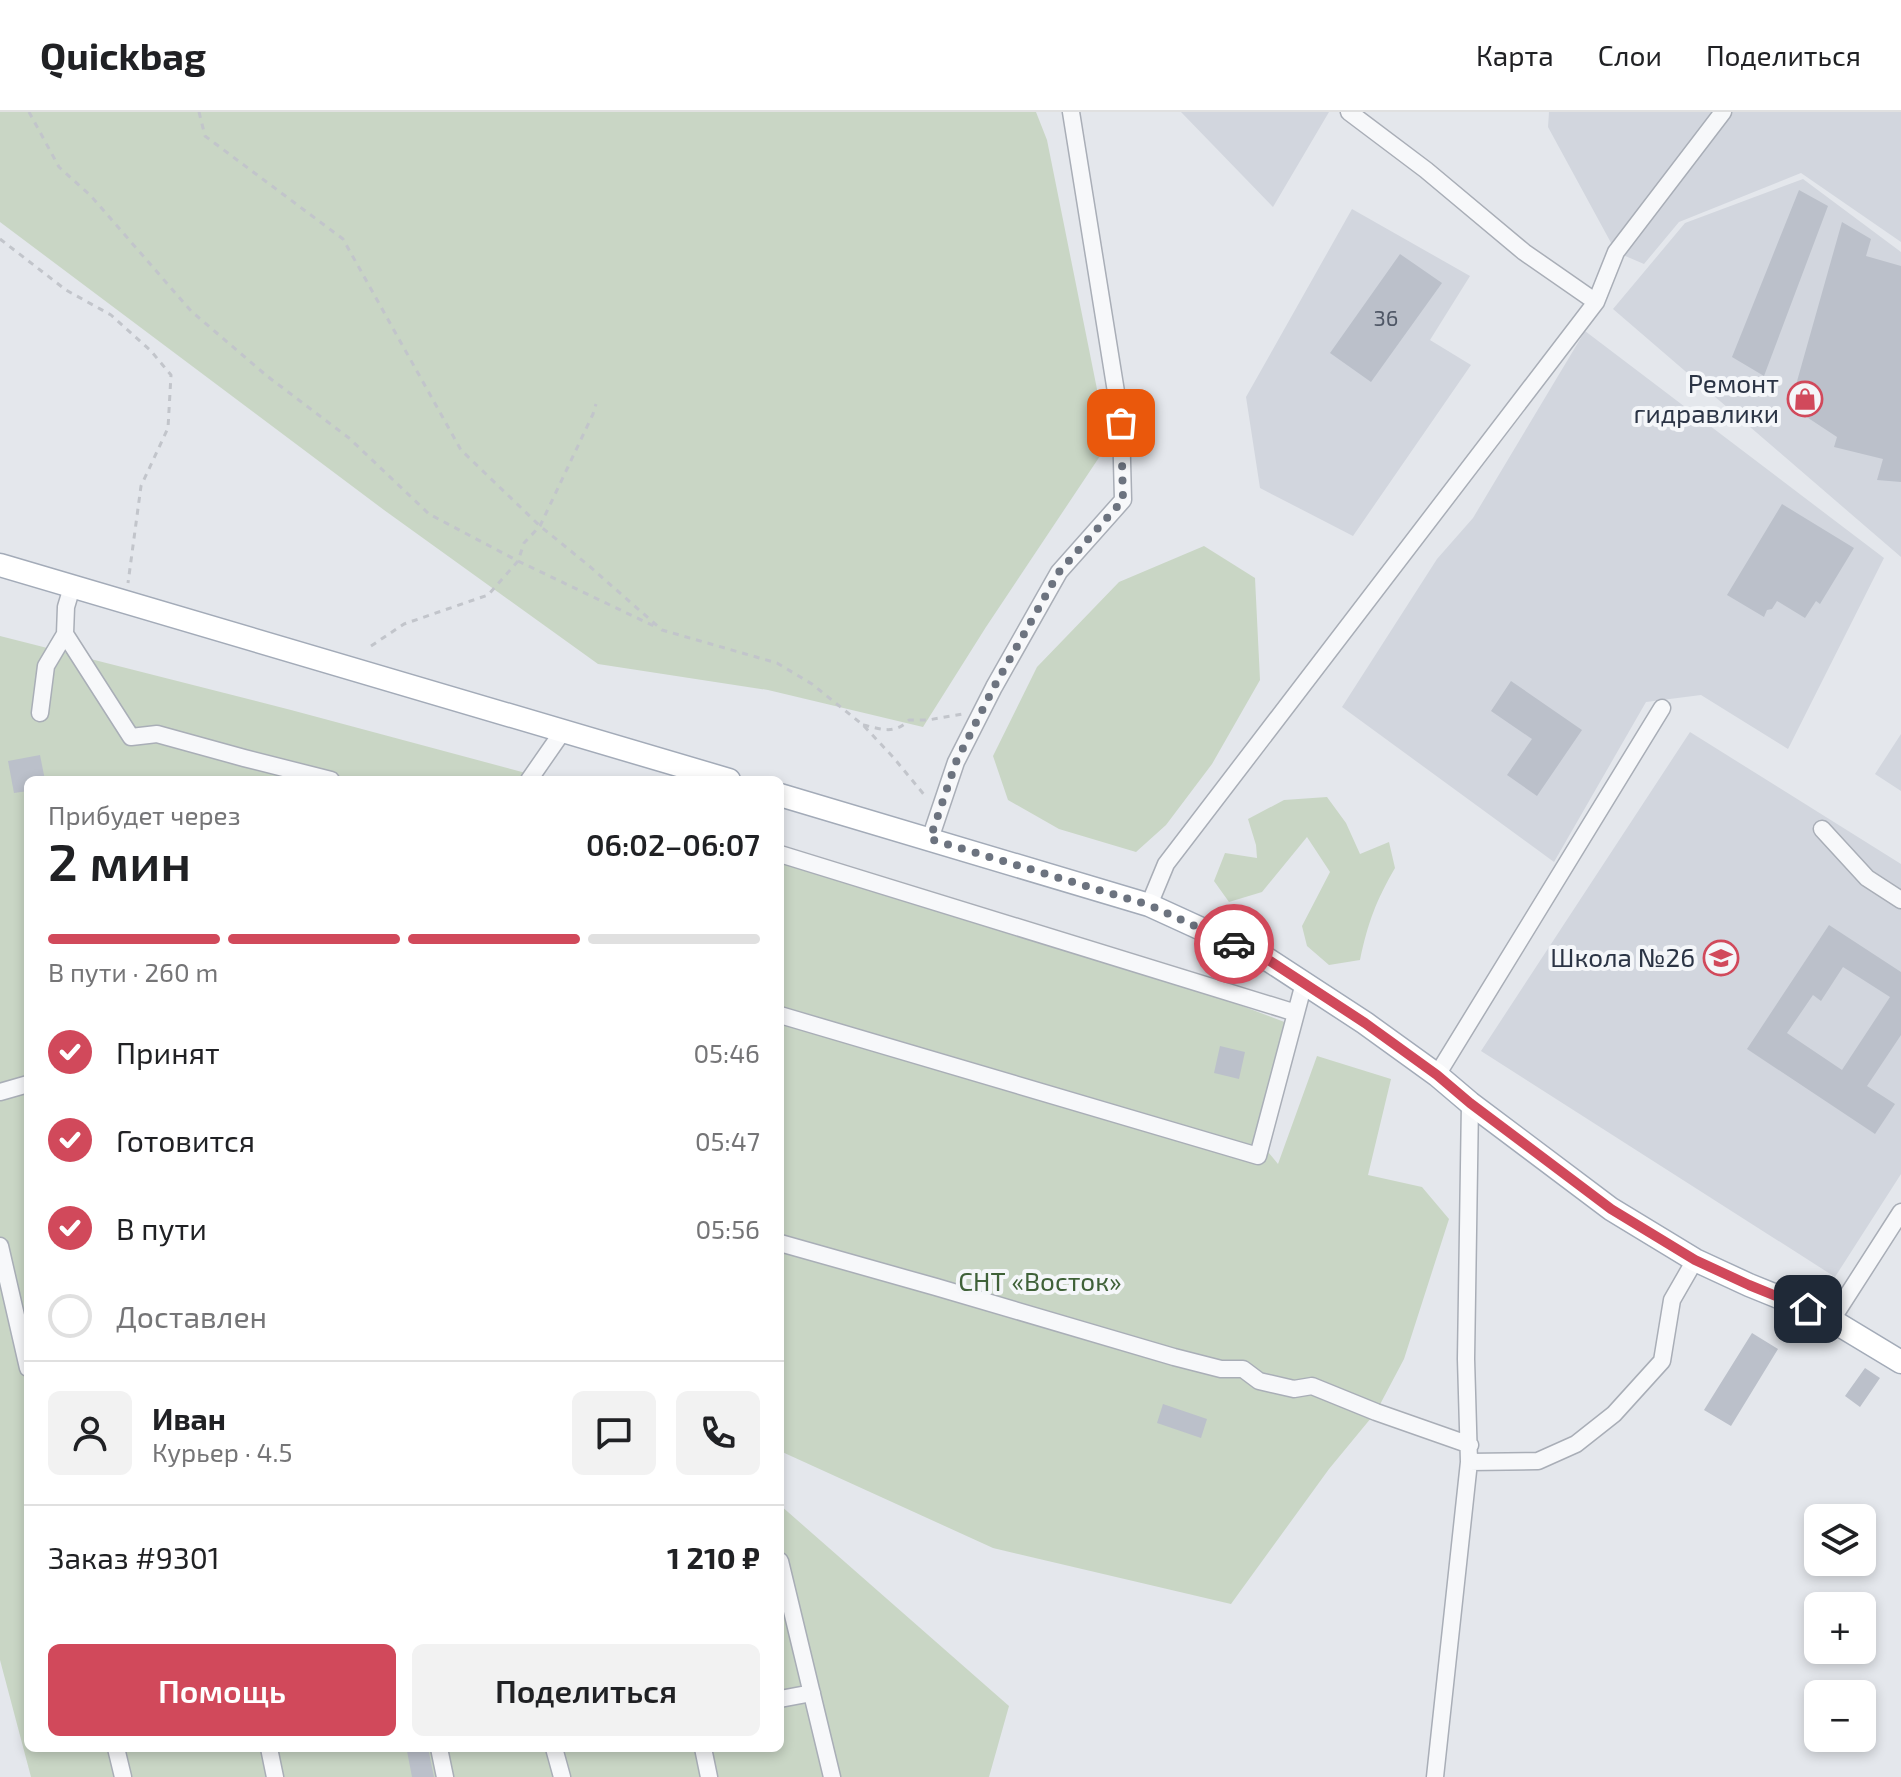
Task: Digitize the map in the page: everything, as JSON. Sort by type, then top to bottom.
[{"type":"main road","points":[[0,565],[563,731],[681,773],[702,776]]},
{"type":"main road","points":[[784,796],[1149,905],[1267,959],[1437,1075],[1611,1209],[1695,1260],[1831,1321],[1901,1362]]},
{"type":"street","points":[[930,839],[956,762],[1059,572],[1123,500],[1121,423],[1071,112]]},
{"type":"street","points":[[1349,112],[1426,170],[1524,252],[1596,302]]},
{"type":"street","points":[[1149,905],[1166,864],[1596,302],[1616,252],[1723,112]]},
{"type":"street","points":[[40,713],[46,666],[65,634],[66,607],[72,587]]},
{"type":"street","points":[[65,634],[131,737],[157,734],[315,776]]},
{"type":"street","points":[[1437,1075],[1662,708]]},
{"type":"street","points":[[532,776],[563,731]]},
{"type":"street","points":[[1822,829],[1867,878],[1901,900]]},
{"type":"street","points":[[784,855],[1296,1013]]},
{"type":"street","points":[[784,1016],[1258,1156],[1304,983]]},
{"type":"street","points":[[0,1092],[24,1085]]},
{"type":"street","points":[[1435,1777],[1470,1453],[1466,1359],[1470,1103]]},
{"type":"street","points":[[1831,1321],[1901,1212]]},
{"type":"street","points":[[784,1244],[1161,1354],[1221,1369],[1243,1369],[1259,1381],[1294,1389],[1312,1386],[1470,1453],[1538,1461],[1576,1444],[1614,1414],[1662,1361],[1672,1300],[1695,1260]]},
{"type":"street","points":[[0,1246],[24,1351]]},
{"type":"street","points":[[784,1578],[832,1777]]},
{"type":"street","points":[[784,1698],[812,1693]]},
{"type":"street","points":[[117,1752],[123,1777]]},
{"type":"street","points":[[270,1752],[275,1777]]},
{"type":"street","points":[[440,1752],[445,1777]]},
{"type":"street","points":[[555,1752],[562,1777]]},
{"type":"street","points":[[704,1752],[709,1777]]},
{"type":"path","points":[[29,112],[59,167],[91,196],[191,311],[267,376],[349,438],[429,514],[518,561],[662,630],[777,663],[812,684],[863,725],[938,813]]},
{"type":"path","points":[[199,112],[205,136],[343,239],[461,450],[540,526],[662,630]]},
{"type":"path","points":[[0,239],[66,290],[111,315],[151,351],[171,375],[168,428],[141,486],[125,602]]},
{"type":"path","points":[[371,646],[404,624],[488,595],[518,561],[524,543],[540,526],[596,404]]},
{"type":"path","points":[[863,725],[889,730],[901,728],[909,720],[962,714],[978,719]]},
{"type":"path","points":[[1793,1303],[1800,1291],[1823,1283],[1840,1285]]},
{"type":"shaded area","points":[[1181,112],[1329,112],[1273,207]]},
{"type":"shaded area","points":[[1549,112],[1901,112],[1901,242],[1801,173],[1679,222],[1644,264],[1616,252],[1548,127]]},
{"type":"shaded area","points":[[1803,179],[1901,252],[1901,557],[1613,309],[1685,223]]},
{"type":"shaded area","points":[[1352,209],[1470,276],[1430,340],[1471,365],[1353,536],[1260,488],[1246,397]]},
{"type":"shaded area","points":[[1585,331],[1884,558],[1788,749],[1701,695],[1646,702],[1554,862],[1342,707],[1437,559],[1473,518]]},
{"type":"shaded area","name":"Школа №26","points":[[1690,732],[1901,864],[1901,1174],[1835,1277],[1481,1051]]},
{"type":"shaded area","points":[[1901,734],[1901,791],[1875,774]]},
{"type":"green space","points":[[0,112],[1036,112],[1047,140],[1108,444],[923,727],[768,690],[598,664],[384,510],[0,222]]},
{"type":"green space","points":[[1204,546],[1255,578],[1260,680],[1212,764],[1166,825],[1136,852],[1059,829],[1008,800],[993,756],[1037,667],[1119,582]]},
{"type":"green space","points":[[0,636],[537,776],[24,776],[24,1751],[0,1660]]},
{"type":"green space","points":[[1327,797],[1346,823],[1360,854],[1389,842],[1395,868],[1373,912],[1360,960],[1329,965],[1307,946],[1302,926],[1330,872],[1307,837],[1262,892],[1229,902],[1214,881],[1225,853],[1257,858],[1248,819],[1284,800]]},
{"type":"green space","name":"СНТ «Восток»","points":[[784,860],[1179,982],[1287,1023],[1254,1135],[1278,1164],[1317,1056],[1391,1079],[1368,1175],[1422,1187],[1449,1219],[1404,1359],[1376,1412],[1329,1469],[1231,1604],[993,1548],[784,1453]]},
{"type":"green space","points":[[784,1509],[1009,1706],[989,1777],[31,1777],[24,1752],[784,1752]]},
{"type":"building","points":[[1799,190],[1828,206],[1764,376],[1732,357]]},
{"type":"building","points":[[1842,222],[1871,239],[1866,256],[1901,266],[1901,482],[1877,480],[1883,459],[1834,447],[1837,437],[1790,406]]},
{"type":"building","points":[[1400,254],[1442,283],[1371,382],[1330,353]]},
{"type":"building","points":[[1782,504],[1854,548],[1820,604],[1816,601],[1805,618],[1777,601],[1764,617],[1727,595]]},
{"type":"building","points":[[1511,681],[1582,730],[1537,796],[1507,775],[1532,739],[1491,711]]},
{"type":"building","points":[[40,755],[44,776],[24,776],[24,792],[14,793],[8,761]]},
{"type":"building","points":[[1829,925],[1901,972],[1901,1035],[1867,1086],[1895,1104],[1875,1134],[1747,1049]],"holes":[[[1843,967],[1890,997],[1842,1070],[1787,1033],[1813,995],[1821,1001]]]},
{"type":"building","points":[[1220,1046],[1245,1052],[1239,1079],[1214,1073]]},
{"type":"building","points":[[1752,1333],[1778,1349],[1731,1426],[1704,1410]]},
{"type":"building","points":[[1865,1368],[1880,1378],[1860,1407],[1845,1396]]},
{"type":"building","points":[[1163,1404],[1207,1419],[1201,1438],[1157,1423]]},
{"type":"building","points":[[407,1752],[429,1752],[434,1777],[412,1777]]},
{"type":"way so far","points":[[1121,423],[1123,500],[1059,572],[956,762],[930,839],[1149,905],[1234,944]]},
{"type":"place","name":"Ремонт гидравлики","points":[[1805,399]]},
{"type":"place","name":"Школа №26","points":[[1721,958]]},
{"type":"route","points":[[1234,944],[1267,959],[1365,1023],[1611,1209],[1695,1260],[1808,1309]]}]
